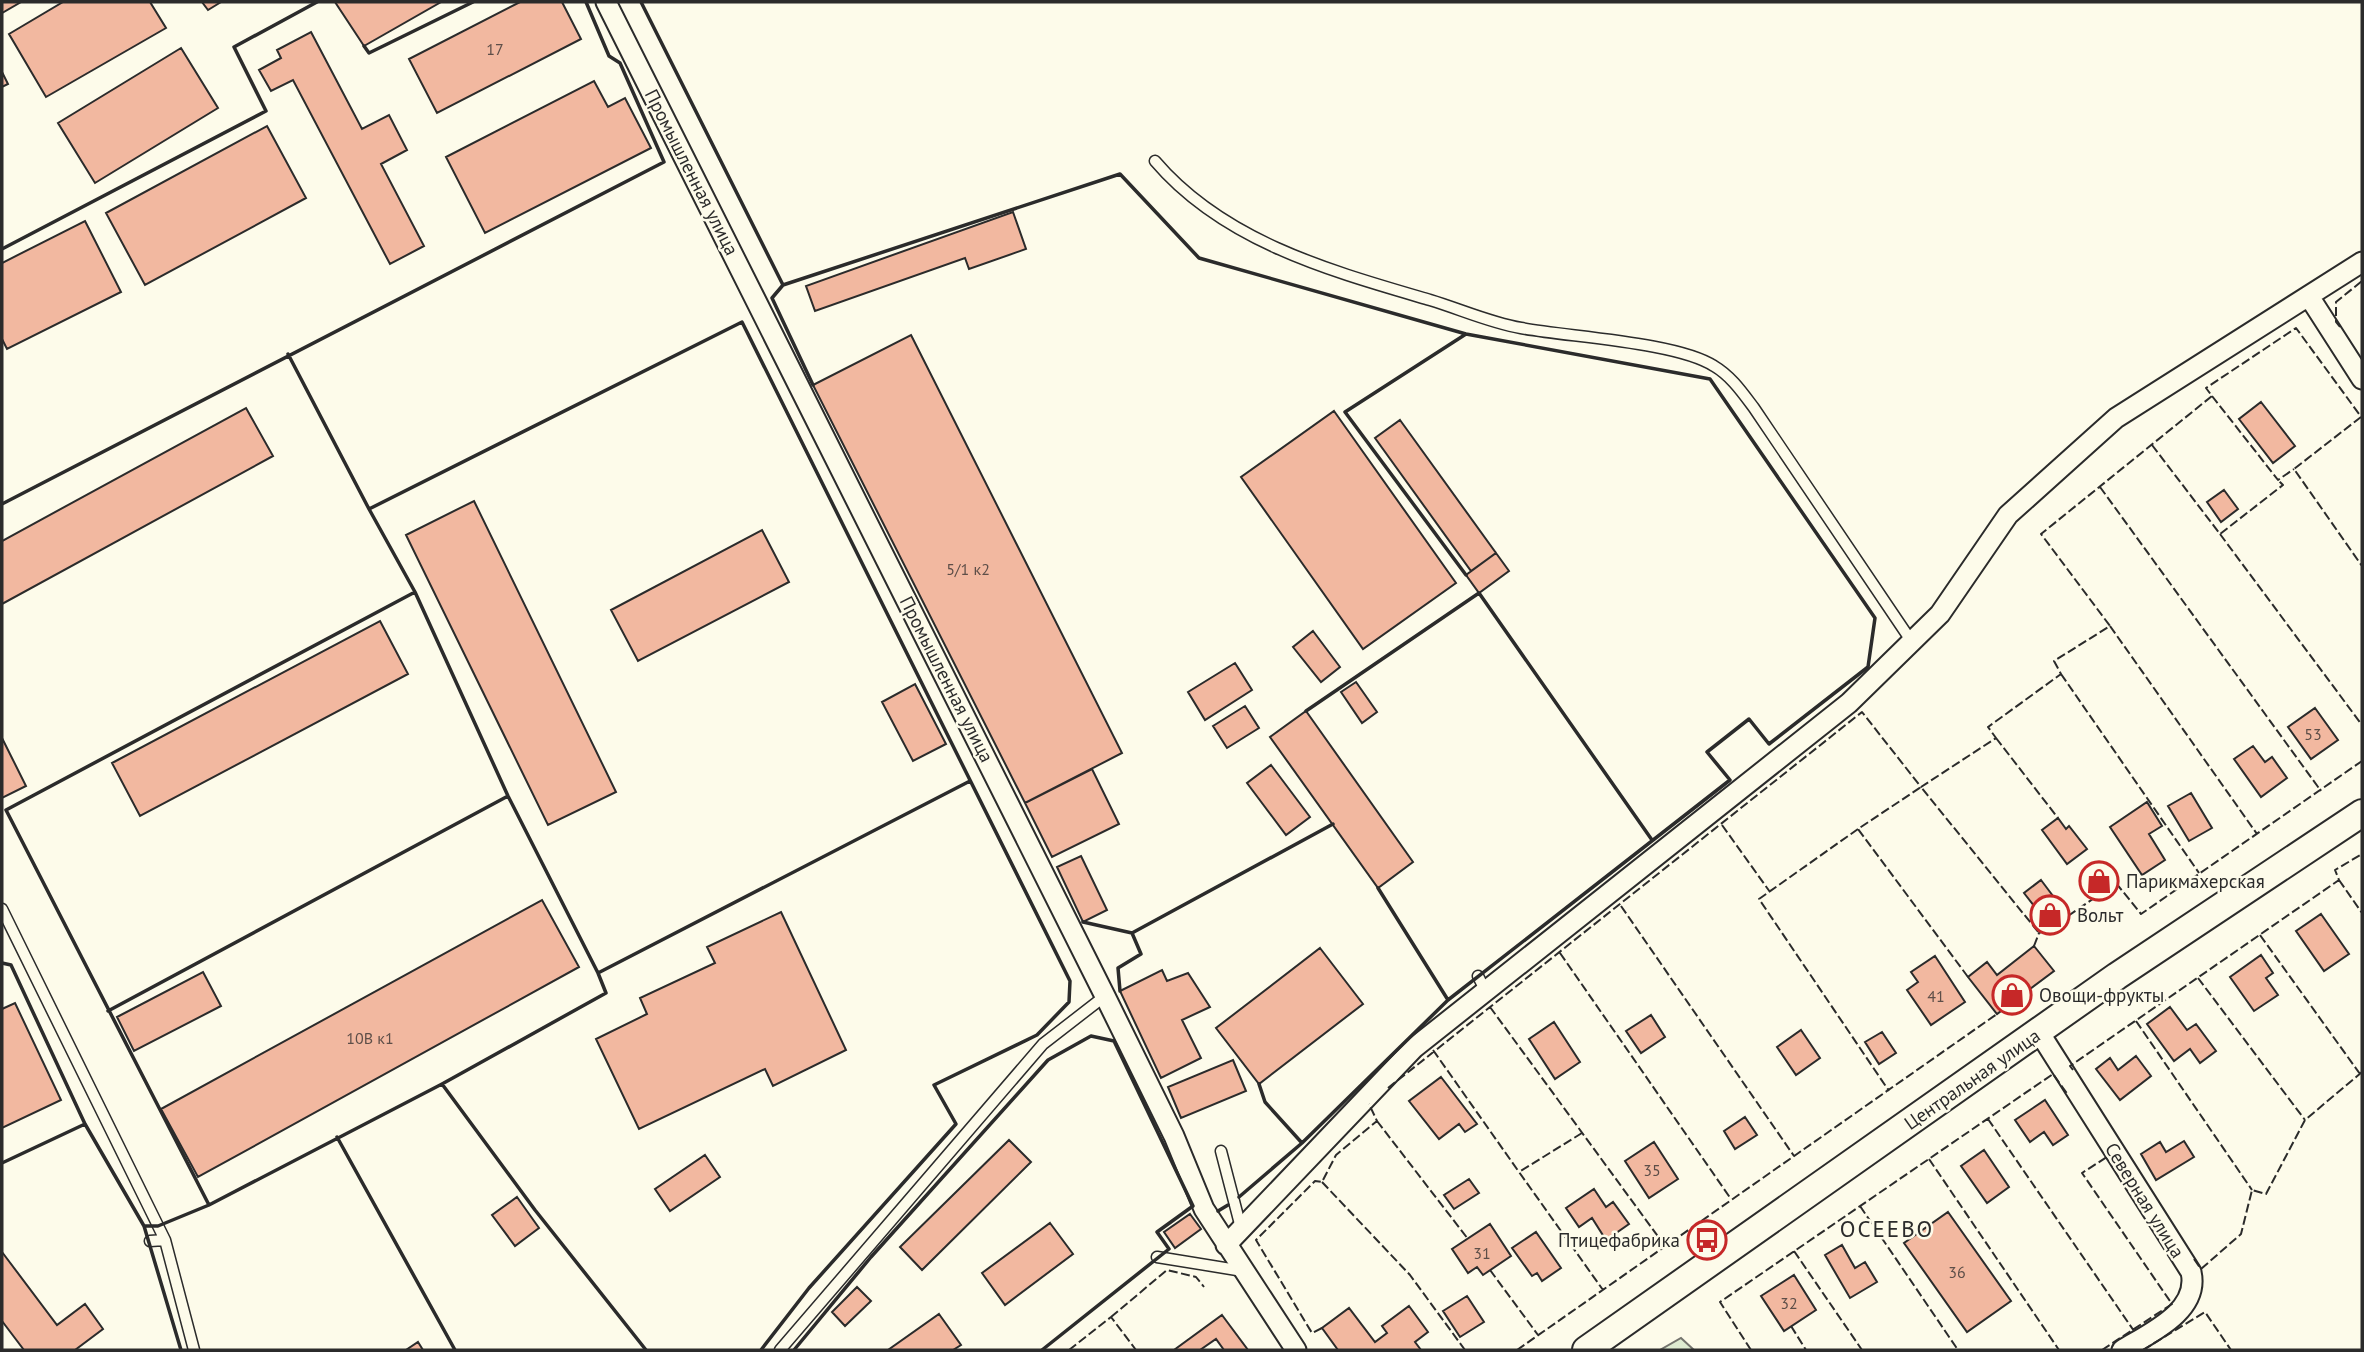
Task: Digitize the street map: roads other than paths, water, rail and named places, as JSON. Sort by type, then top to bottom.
[{"type":"main road","name":"Центральная улица","points":[[1586,1350],[2173,938],[2362,813]]},
{"type":"street","name":"Промышленная улица","points":[[606,2],[1105,996],[1174,1136],[1205,1209],[1296,1350]]},
{"type":"street","points":[[1226,1245],[1414,1048],[1481,983],[1849,703],[1912,643],[1956,592],[2008,515],[2116,418],[2310,298],[2362,262]]},
{"type":"street","points":[[2310,298],[2362,379]]},
{"type":"street","name":"Северная улица","points":[[2039,1032],[2191,1272],[2194,1285],[2183,1307],[2122,1350]]},
{"type":"lane","points":[[1155,161],[1178,188],[1252,237],[1332,271],[1518,328],[1679,352],[1713,365],[1733,381],[1754,408],[1891,616],[1912,643]]},
{"type":"lane","points":[[2,909],[165,1240],[194,1350]]},
{"type":"lane","points":[[780,1350],[1043,1044],[1105,996]]},
{"type":"lane","points":[[1222,1151],[1241,1228]]},
{"type":"lane","points":[[150,1241],[165,1240]]},
{"type":"lane","points":[[1157,1257],[1244,1271]]},
{"type":"place","name":"Парикмахерская","points":[[2099,881]]},
{"type":"place","name":"Вольт","points":[[2050,915]]},
{"type":"place","name":"Овощи-фрукты","points":[[2012,995]]},
{"type":"place","name":"Птицефабрика","points":[[1707,1240]]},
{"type":"district","name":"ОСЕЕВО","points":[[1887,1228]]}]
